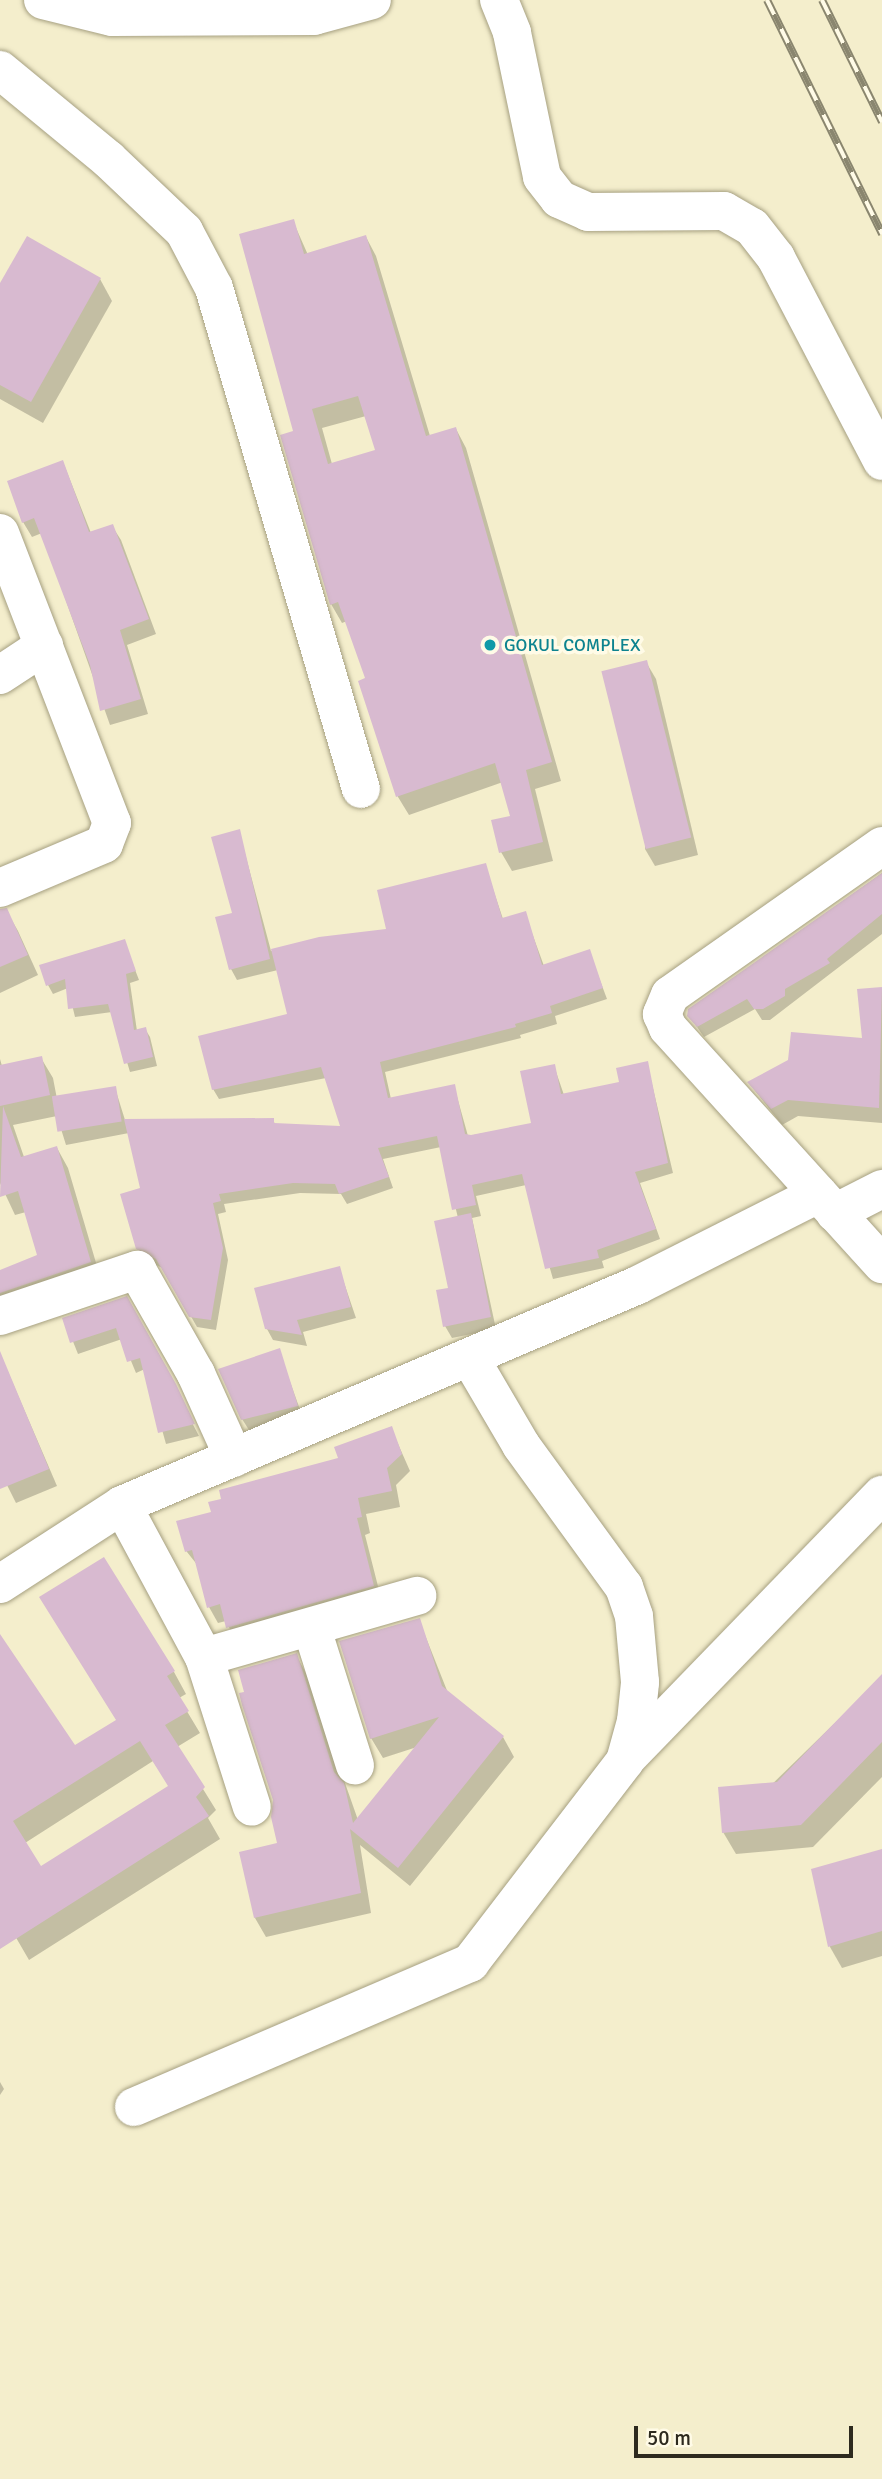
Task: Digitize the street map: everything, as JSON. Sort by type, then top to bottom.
[{"type":"street","points":[[43,0],[93,15],[125,17],[314,16],[372,0]]},
{"type":"street","points":[[499,0],[512,33],[542,177],[559,199],[588,212],[651,214],[697,207],[724,211],[751,227],[776,258],[882,461]]},
{"type":"street","points":[[0,70],[108,159],[184,231],[214,288],[360,789]]},
{"type":"street","points":[[0,533],[112,823],[110,837],[104,845],[0,888]]},
{"type":"street","points":[[0,675],[44,646]]},
{"type":"street","points":[[882,846],[663,1004],[668,1028],[882,1264]]},
{"type":"street","points":[[0,1584],[122,1505],[827,1203],[882,1189]]},
{"type":"street","points":[[0,1317],[137,1270],[196,1374],[234,1458]]},
{"type":"street","points":[[470,1358],[521,1446],[624,1587],[634,1616],[640,1682],[636,1721],[625,1760]]},
{"type":"street","points":[[134,2107],[470,1964],[625,1760],[882,1495]]},
{"type":"street","points":[[122,1505],[204,1657],[252,1807]]},
{"type":"street","points":[[204,1657],[312,1629],[417,1596]]},
{"type":"street","points":[[312,1629],[355,1765]]},
{"type":"building","points":[[294,219],[304,254],[366,235],[426,436],[456,427],[552,762],[526,770],[543,842],[499,853],[491,820],[510,816],[495,763],[396,797],[358,681],[365,678],[338,602],[330,605],[280,435],[293,431],[239,234]],"holes":[[[358,396],[375,450],[328,464],[312,409]]]},
{"type":"building","points":[[27,236],[101,278],[31,402],[0,385],[0,283]]},
{"type":"building","points":[[63,460],[89,532],[113,524],[149,619],[120,630],[141,699],[100,711],[90,665],[34,518],[22,523],[7,481]]},
{"type":"building","points":[[647,660],[691,838],[646,849],[601,671]]},
{"type":"building","points":[[240,829],[270,959],[229,970],[215,917],[232,913],[211,837]]},
{"type":"building","points":[[486,863],[502,918],[526,911],[542,965],[590,949],[603,988],[550,1006],[552,1013],[515,1024],[516,1027],[380,1062],[388,1098],[455,1084],[465,1134],[471,1135],[531,1123],[520,1071],[555,1064],[561,1094],[619,1082],[616,1068],[648,1061],[668,1163],[635,1172],[656,1229],[597,1250],[599,1258],[545,1269],[522,1174],[472,1185],[476,1205],[452,1210],[437,1136],[378,1148],[389,1177],[339,1194],[335,1184],[293,1183],[219,1194],[221,1201],[213,1203],[223,1248],[211,1320],[189,1317],[156,1259],[136,1249],[120,1194],[140,1188],[124,1119],[274,1118],[274,1123],[340,1126],[321,1067],[212,1090],[198,1036],[287,1014],[271,949],[319,937],[386,929],[377,890]]},
{"type":"building","points":[[882,873],[882,914],[827,959],[830,963],[785,989],[785,996],[763,1009],[754,1009],[747,999],[697,1027],[687,1016],[688,1009]]},
{"type":"building","points":[[7,908],[28,955],[0,967],[0,909]]},
{"type":"building","points":[[125,939],[136,971],[126,974],[134,1030],[146,1027],[153,1057],[124,1064],[108,1004],[68,1009],[65,979],[46,986],[39,965]]},
{"type":"building","points":[[882,987],[879,1108],[788,1100],[771,1109],[747,1082],[788,1060],[791,1032],[862,1038],[857,989]]},
{"type":"building","points":[[42,1056],[50,1095],[0,1106],[0,1065]]},
{"type":"building","points":[[116,1086],[122,1122],[57,1132],[52,1096]]},
{"type":"building","points":[[3,1106],[21,1157],[57,1146],[91,1262],[0,1293],[0,1270],[37,1255],[18,1191],[0,1197]]},
{"type":"building","points":[[471,1213],[491,1317],[443,1327],[436,1290],[448,1288],[434,1221]]},
{"type":"building","points":[[340,1266],[351,1307],[297,1320],[302,1335],[265,1329],[254,1288]]},
{"type":"building","points":[[127,1296],[195,1424],[158,1433],[140,1358],[127,1362],[116,1328],[70,1343],[62,1318]]},
{"type":"building","points":[[280,1348],[298,1406],[241,1420],[218,1369]]},
{"type":"building","points":[[0,1351],[49,1469],[0,1489]]},
{"type":"building","points":[[392,1426],[402,1454],[387,1468],[392,1491],[358,1498],[362,1517],[357,1518],[374,1586],[226,1628],[220,1604],[207,1608],[192,1550],[185,1552],[176,1521],[211,1512],[208,1502],[221,1499],[219,1490],[338,1458],[334,1447]]},
{"type":"building","points":[[104,1557],[175,1671],[167,1676],[189,1711],[165,1725],[205,1787],[196,1797],[209,1816],[0,1949],[0,1634],[75,1745],[116,1720],[39,1597]],"holes":[[[140,1741],[168,1786],[41,1866],[13,1821]]]},
{"type":"building","points":[[420,1618],[442,1686],[504,1736],[398,1868],[350,1829],[361,1893],[254,1918],[239,1852],[277,1843],[271,1817],[273,1800],[242,1705],[239,1693],[244,1692],[238,1670],[297,1653],[334,1772],[344,1783],[353,1823],[439,1717],[370,1739],[339,1641]]},
{"type":"building","points":[[882,1674],[882,1742],[801,1825],[722,1833],[718,1787],[777,1782]]},
{"type":"building","points":[[882,1849],[882,1931],[828,1947],[811,1869]]},
{"type":"railway","points":[[767,0],[882,234]]},
{"type":"railway","points":[[822,0],[882,122]]},
{"type":"place","name":"GOKUL COMPLEX","points":[[490,645]]}]
